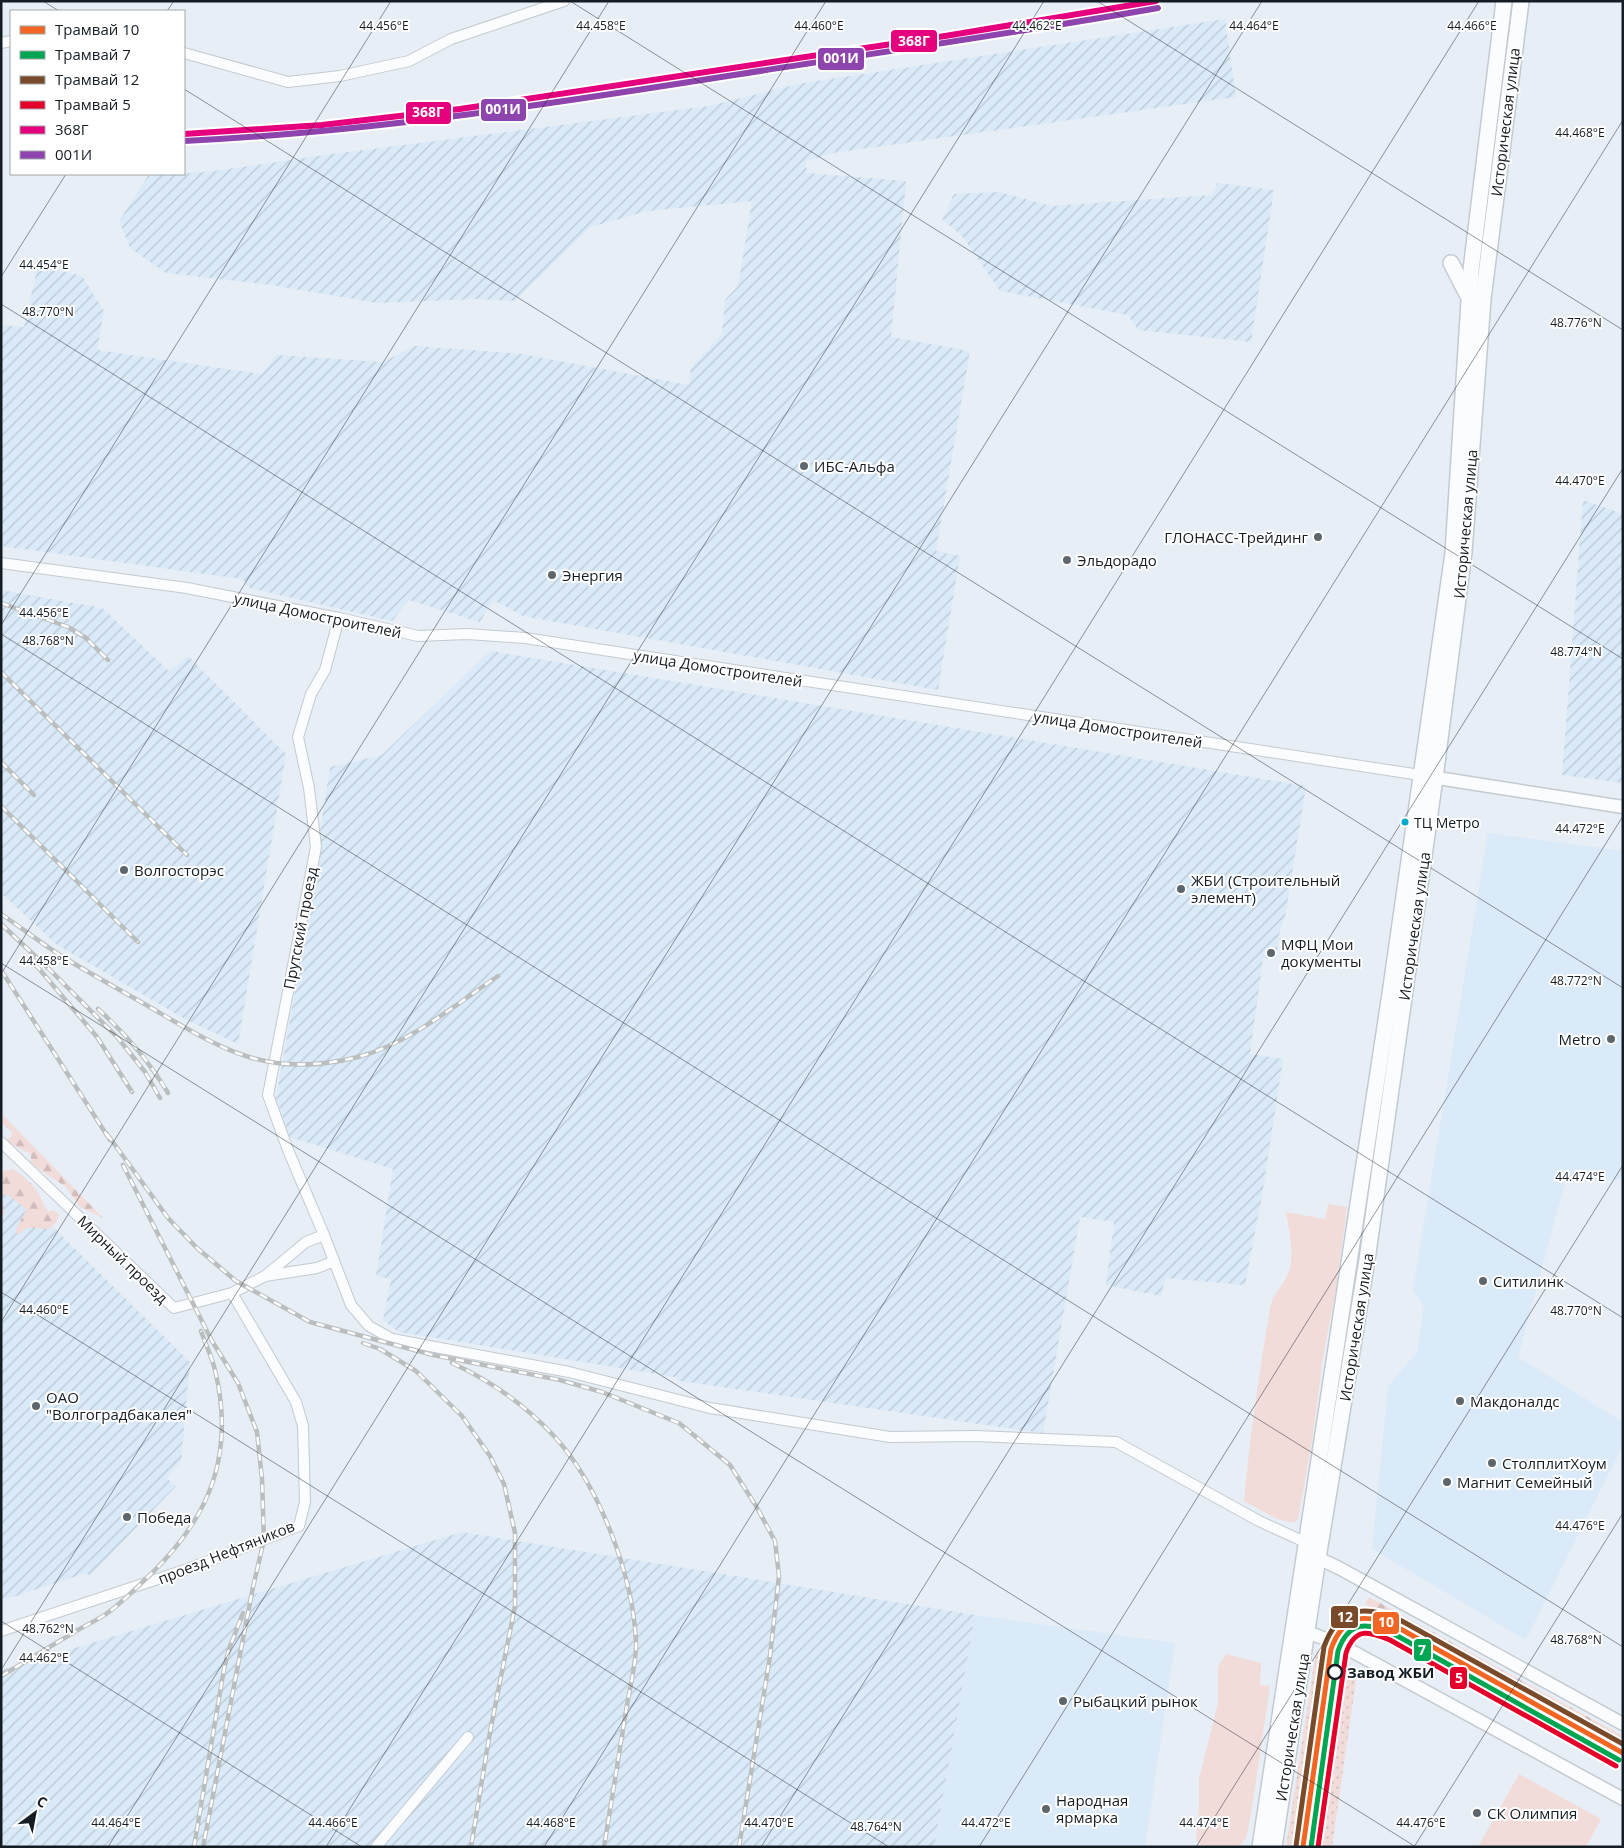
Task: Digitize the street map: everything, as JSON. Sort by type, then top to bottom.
[{"type":"highway","name":"Историческая улица","points":[[1428,777],[1453,553],[1468,297],[1504,1]]},
{"type":"highway","name":"Историческая улица","points":[[1274,1847],[1310,1552],[1390,994],[1428,777],[1464,552],[1483,299],[1521,1]]},
{"type":"highway","name":"Историческая улица","points":[[1260,1847],[1300,1630]]},
{"type":"main road","points":[[1428,777],[1623,807]]},
{"type":"main road","points":[[1310,1552],[1623,1724]]},
{"type":"main road","points":[[1300,1630],[1337,1643],[1623,1799]]},
{"type":"street","points":[[185,53],[288,82],[340,76],[409,61],[451,39],[564,1]]},
{"type":"street","name":"улица Домостроителей","points":[[1,563],[186,588],[418,636],[467,634],[525,638],[1428,777]]},
{"type":"street","name":"Прутский проезд","points":[[338,618],[325,670],[311,694],[298,737],[309,788],[316,847],[268,1095],[288,1150],[351,1304],[369,1326],[392,1339],[569,1372],[710,1408],[890,1437],[975,1436],[1116,1442],[1310,1552]]},
{"type":"street","name":"Мирный проезд","points":[[1,1142],[174,1308],[232,1293],[265,1276]]},
{"type":"street","points":[[265,1276],[306,1242],[324,1235]]},
{"type":"street","points":[[265,1276],[317,1268],[334,1262]]},
{"type":"street","name":"проезд Нефтяников","points":[[1,1631],[185,1570],[299,1526],[306,1502],[303,1426],[296,1402],[232,1293]]},
{"type":"street","points":[[376,1847],[468,1737]]},
{"type":"shaded area","points":[[1225,19],[1236,97],[833,153],[806,161],[807,173],[906,181],[891,337],[970,351],[936,551],[960,556],[938,690],[523,616],[493,600],[480,622],[409,600],[392,621],[250,588],[242,579],[1,546],[1,325],[24,327],[38,265],[82,276],[104,311],[97,350],[262,374],[276,355],[383,362],[415,346],[522,354],[689,385],[691,368],[722,334],[725,300],[738,286],[752,201],[647,211],[591,227],[515,301],[477,299],[377,303],[271,285],[166,273],[130,248],[119,221],[148,176],[185,175],[185,173],[214,171],[709,106],[798,84]]},
{"type":"shaded area","points":[[1217,183],[1274,190],[1251,342],[1138,330],[1128,315],[1000,291],[962,236],[942,219],[954,194],[1000,192],[1051,206],[1212,195]]},
{"type":"shaded area","points":[[1583,500],[1623,514],[1623,783],[1562,775]]},
{"type":"shaded area","points":[[1,590],[102,608],[169,671],[188,656],[286,754],[238,1044],[185,1019],[56,944],[1,893]]},
{"type":"shaded area","points":[[490,651],[1306,786],[1285,917],[1280,929],[1276,959],[1263,958],[1250,1054],[1283,1059],[1262,1196],[1245,1285],[1165,1278],[1161,1296],[1106,1285],[1114,1222],[1080,1217],[1043,1433],[680,1381],[675,1377],[399,1332],[383,1320],[391,1279],[376,1276],[393,1169],[290,1137],[276,1098],[295,991],[330,767],[382,755]]},
{"type":"shaded area","points":[[1488,833],[1623,851],[1623,1179],[1565,1183],[1518,1357],[1623,1422],[1623,1445],[1526,1640],[1372,1549],[1388,1386],[1417,1352],[1424,1307],[1413,1290]]},
{"type":"shaded area","points":[[1,1176],[190,1362],[181,1462],[166,1478],[176,1486],[90,1576],[86,1573],[1,1601]]},
{"type":"shaded area","points":[[462,1532],[975,1615],[934,1847],[1,1847],[1,1670]]},
{"type":"shaded area","points":[[975,1615],[1175,1643],[1145,1847],[934,1847]]},
{"type":"green space","points":[[1,1113],[103,1218],[80,1207],[66,1187],[31,1164],[31,1155],[29,1153],[7,1142],[6,1139],[11,1137],[12,1134],[1,1123]]},
{"type":"green space","points":[[13,1169],[34,1187],[48,1211],[54,1210],[59,1215],[53,1226],[45,1229],[27,1228],[18,1235],[16,1229],[26,1209],[8,1195],[4,1195],[2,1198],[5,1215],[1,1215],[1,1171]]},
{"type":"green space","points":[[1328,1204],[1347,1207],[1336,1289],[1323,1357],[1312,1441],[1298,1519],[1294,1523],[1277,1519],[1244,1501],[1246,1477],[1271,1304],[1290,1269],[1291,1244],[1286,1212],[1325,1219]]},
{"type":"green space","points":[[1369,1597],[1623,1736],[1623,1750],[1365,1604]]},
{"type":"green space","points":[[1316,1651],[1357,1673],[1332,1847],[1286,1847]]},
{"type":"green space","points":[[1226,1654],[1261,1663],[1260,1685],[1270,1686],[1246,1838],[1238,1847],[1200,1846],[1196,1839],[1199,1779],[1218,1703],[1218,1667]]},
{"type":"green space","points":[[1519,1774],[1601,1819],[1586,1847],[1478,1847]]},
{"type":"railway","points":[[1,603],[68,627],[86,638],[108,660]]},
{"type":"railway","points":[[1,672],[187,855]]},
{"type":"railway","points":[[1,762],[34,795]]},
{"type":"railway","points":[[1,806],[138,942]]},
{"type":"railway","points":[[1,914],[63,957],[196,1034],[246,1056],[288,1064],[316,1064],[344,1060],[377,1051],[414,1033],[498,976]]},
{"type":"railway","points":[[1,924],[118,1038],[145,1072],[160,1098]]},
{"type":"railway","points":[[35,964],[97,1037],[132,1092]]},
{"type":"railway","points":[[1,970],[110,1140]]},
{"type":"railway","points":[[98,1009],[136,1048],[168,1093]]},
{"type":"railway","points":[[107,1134],[168,1218],[197,1248],[236,1281],[310,1322],[433,1355],[560,1380],[602,1392],[679,1423],[730,1465],[775,1541],[779,1576],[770,1656],[739,1847]]},
{"type":"railway","points":[[123,1165],[212,1341],[238,1383],[257,1432],[262,1479],[264,1540],[253,1587],[203,1847]]},
{"type":"railway","points":[[1,1676],[102,1617],[152,1573],[190,1528],[203,1505],[213,1481],[222,1429],[215,1370],[201,1331]]},
{"type":"railway","points":[[363,1343],[380,1349],[416,1371],[462,1416],[490,1456],[504,1484],[515,1533],[515,1606],[490,1732],[471,1847]]},
{"type":"railway","points":[[452,1363],[506,1394],[531,1413],[553,1435],[570,1455],[599,1504],[621,1560],[633,1616],[636,1649],[604,1847]]},
{"type":"railway","points":[[194,1847],[224,1669],[229,1649],[243,1613]]},
{"type":"tram line","name":"12","points":[[1296,1846],[1324,1647],[1337,1624],[1354,1612],[1375,1612],[1400,1620],[1623,1744]]},
{"type":"tram line","name":"10","points":[[1303,1847],[1331,1649],[1342,1628],[1357,1619],[1375,1619],[1397,1627],[1623,1753]]},
{"type":"tram line","name":"7","points":[[1311,1847],[1338,1651],[1342,1641],[1348,1634],[1360,1626],[1375,1627],[1394,1634],[1619,1760]]},
{"type":"tram line","name":"5","points":[[1318,1847],[1346,1653],[1354,1639],[1364,1633],[1390,1640],[1616,1766]]},
{"type":"transit line","name":"368Г","points":[[185,134],[322,125],[460,109],[945,36],[1156,1]]},
{"type":"transit line","name":"001И","points":[[185,141],[323,131],[460,116],[1158,8]]},
{"type":"place","name":"ИБС-Альфа","points":[[804,466]]},
{"type":"place","name":"ГЛОНАСС-Трейдинг","points":[[1318,537]]},
{"type":"place","name":"Эльдорадо","points":[[1067,560]]},
{"type":"place","name":"Энергия","points":[[552,575]]},
{"type":"place","name":"ТЦ Метро","points":[[1405,822]]},
{"type":"place","name":"Волгосторэс","points":[[124,870]]},
{"type":"place","name":"ЖБИ (Строительный элемент)","points":[[1181,889]]},
{"type":"place","name":"МФЦ Мои документы","points":[[1271,953]]},
{"type":"place","name":"Metro","points":[[1611,1039]]},
{"type":"place","name":"Ситилинк","points":[[1483,1281]]},
{"type":"place","name":"Макдоналдс","points":[[1460,1401]]},
{"type":"place","name":"ОАО \"Волгоградбакалея\"","points":[[36,1406]]},
{"type":"place","name":"СтолплитХоум","points":[[1492,1463]]},
{"type":"place","name":"Магнит Семейный","points":[[1447,1482]]},
{"type":"place","name":"Победа","points":[[127,1517]]},
{"type":"place","name":"Завод ЖБИ","points":[[1335,1672]]},
{"type":"place","name":"Рыбацкий рынок","points":[[1063,1701]]},
{"type":"place","name":"Народная ярмарка","points":[[1046,1809]]},
{"type":"place","name":"СК Олимпия","points":[[1477,1813]]}]
